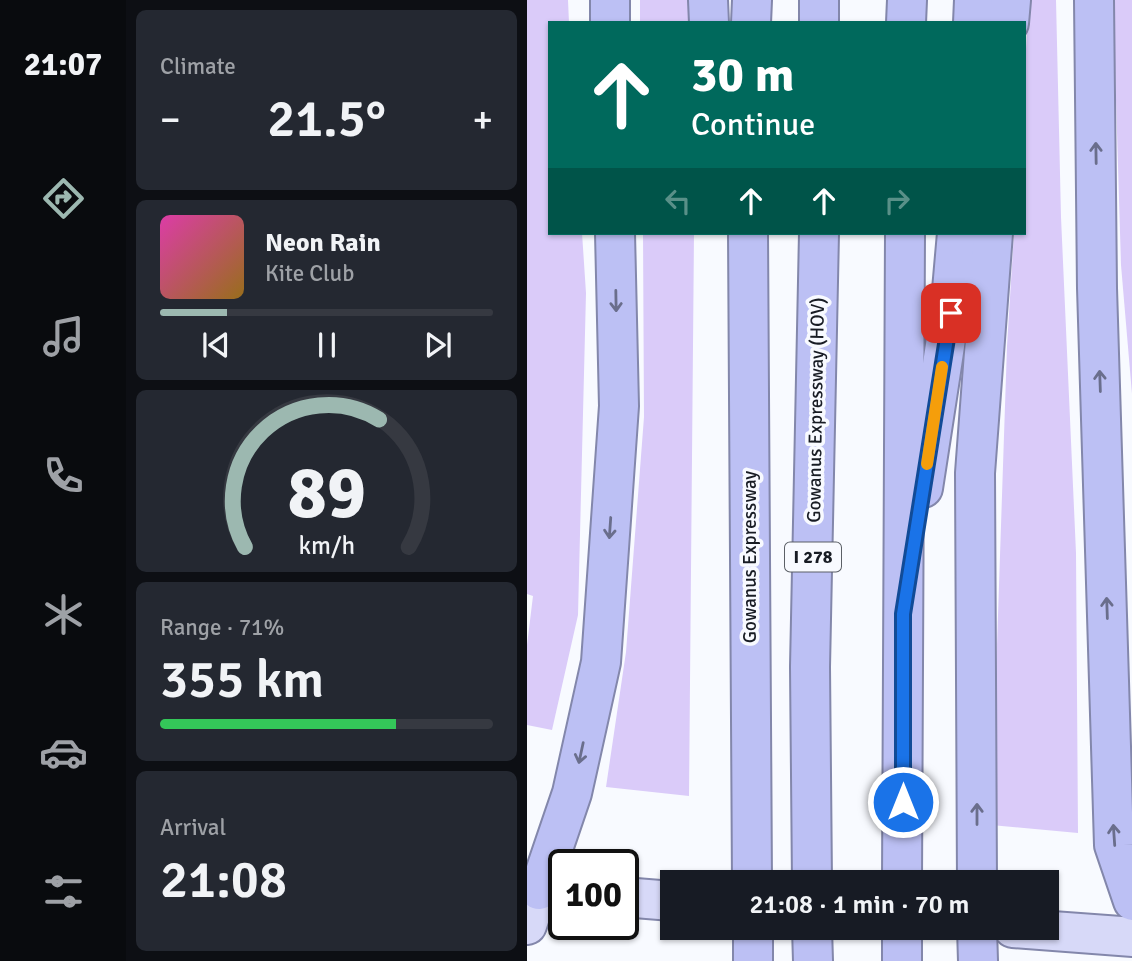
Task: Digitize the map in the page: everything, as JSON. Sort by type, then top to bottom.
[{"type":"highway","points":[[610,0],[610,21]]},
{"type":"highway","points":[[708,0],[709,21]]},
{"type":"highway","points":[[751,21],[752,0]]},
{"type":"highway","points":[[819,0],[819,21]]},
{"type":"highway","points":[[906,21],[907,0]]},
{"type":"highway","points":[[973,21],[974,0]]},
{"type":"highway","points":[[1009,21],[1011,0]]},
{"type":"highway","points":[[1094,0],[1097,288],[1114,845],[1132,901]]},
{"type":"highway","points":[[539,899],[573,793],[601,662],[619,407],[615,235]]},
{"type":"highway","name":"Gowanus Expressway","points":[[749,235],[752,870]]},
{"type":"highway","name":"Gowanus Expressway (HOV)","points":[[812,870],[810,667],[819,235]]},
{"type":"highway","points":[[902,870],[905,235]]},
{"type":"highway","points":[[903,614],[951,313],[957,235]]},
{"type":"highway","points":[[977,870],[975,473],[993,235]]},
{"type":"highway","points":[[753,940],[753,961]]},
{"type":"highway","points":[[812,940],[813,961]]},
{"type":"highway","points":[[902,940],[902,961]]},
{"type":"highway","points":[[977,940],[978,961]]},
{"type":"main road","points":[[639,898],[660,900]]},
{"type":"main road","points":[[1059,931],[1132,937]]},
{"type":"shaded area","points":[[527,0],[568,0],[569,21],[548,21],[548,235],[582,235],[586,293],[578,615],[552,730],[527,725],[527,645],[533,596],[527,594]]},
{"type":"shaded area","points":[[640,0],[692,0],[693,21],[640,21]]},
{"type":"shaded area","points":[[1029,0],[1056,0],[1061,217],[1076,553],[1078,833],[991,825],[1007,346],[1014,235],[1026,235],[1026,49]]},
{"type":"shaded area","points":[[1113,0],[1132,0],[1132,394],[1121,265]]},
{"type":"shaded area","points":[[643,235],[694,235],[689,796],[606,787],[626,652],[644,417]]},
{"type":"slow traffic","points":[[927,464],[942,367]]},
{"type":"route","points":[[903,802],[903,614],[951,313]]}]
